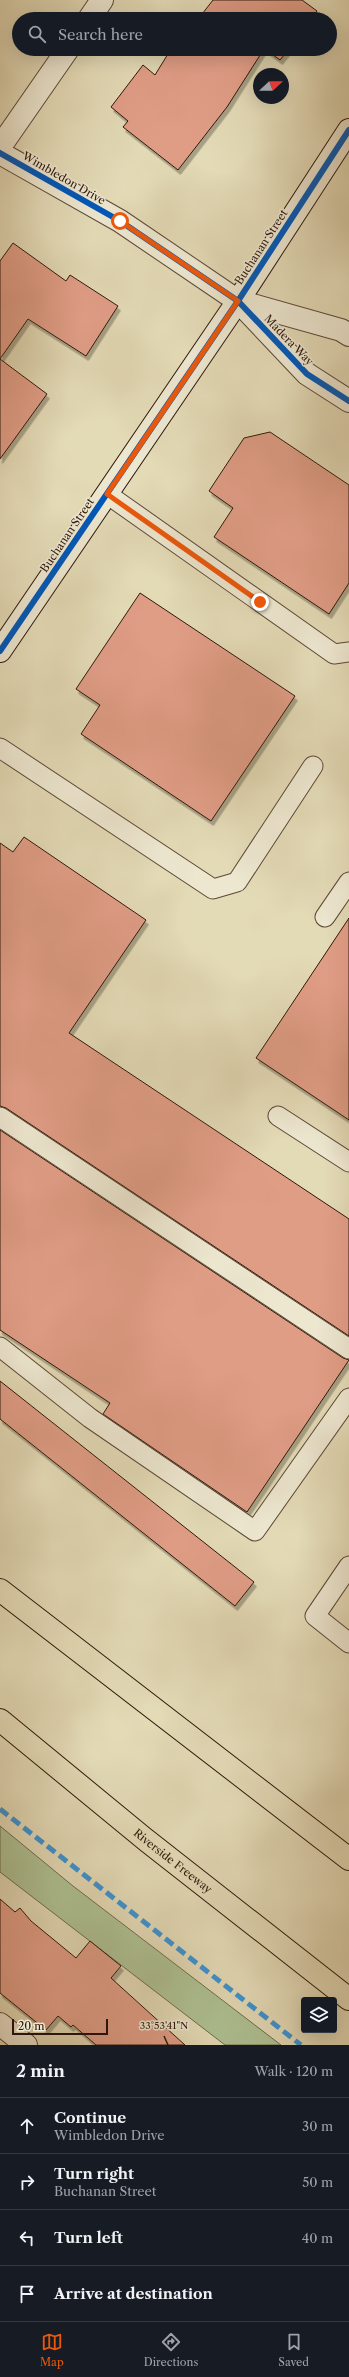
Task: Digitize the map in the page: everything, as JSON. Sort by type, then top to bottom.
[{"type":"highway","points":[[0,1590],[349,1859]]},
{"type":"highway","name":"Riverside Freeway","points":[[0,1720],[146,1840],[349,1999]]},
{"type":"street","points":[[93,12],[102,0]]},
{"type":"street","points":[[0,147],[63,56]]},
{"type":"street","name":"Buchanan Street","points":[[0,651],[238,301],[349,130]]},
{"type":"street","name":"Wimbledon Drive","points":[[0,153],[120,221],[238,301]]},
{"type":"street","name":"Madera Way","points":[[238,301],[341,330],[349,335]]},
{"type":"street","name":"Madera Way","points":[[238,301],[307,374],[349,401]]},
{"type":"street","points":[[0,2024],[26,2045]]},
{"type":"lane","points":[[107,494],[334,654],[349,652]]},
{"type":"lane","points":[[0,748],[213,889],[237,882],[313,766]]},
{"type":"lane","points":[[325,917],[349,882]]},
{"type":"lane","points":[[278,1116],[349,1162]]},
{"type":"lane","points":[[0,1117],[349,1348]]},
{"type":"lane","points":[[0,1347],[90,1418],[255,1531],[349,1398]]},
{"type":"lane","points":[[349,1566],[315,1616],[349,1643]]},
{"type":"green space","points":[[0,1826],[73,1886],[281,2045],[225,2045],[0,1872]]},
{"type":"building","points":[[213,0],[302,0],[317,11],[316,12],[204,12]]},
{"type":"building","points":[[167,56],[260,56],[227,107],[178,170],[123,127],[128,121],[111,107],[143,65],[155,75]]},
{"type":"building","points":[[275,56],[283,56],[280,60]]},
{"type":"building","points":[[13,243],[66,281],[70,275],[118,306],[86,356],[28,319],[0,359],[0,261]]},
{"type":"building","points":[[0,359],[47,394],[0,459]]},
{"type":"building","points":[[270,432],[349,485],[349,583],[329,614],[214,537],[233,508],[209,491],[244,438]]},
{"type":"building","points":[[140,593],[295,696],[211,821],[81,734],[100,705],[76,689]]},
{"type":"building","points":[[24,837],[146,920],[69,1033],[349,1219],[349,1336],[6,1108],[0,1106],[0,843],[13,852]]},
{"type":"building","points":[[349,918],[349,1120],[256,1058]]},
{"type":"building","points":[[0,1130],[343,1358],[349,1360],[247,1512],[103,1414],[110,1403],[0,1330]]},
{"type":"building","points":[[0,1381],[254,1582],[235,1606],[0,1419]]},
{"type":"building","points":[[0,1899],[15,1912],[20,1908],[31,1921],[76,1958],[90,1941],[121,1966],[111,1978],[185,2045],[96,2045],[73,2025],[71,2027],[58,2016],[46,2030],[0,1993]]},
{"type":"marked path","points":[[0,1809],[301,2045]]},
{"type":"cycle path","points":[[0,651],[238,301],[349,130]]},
{"type":"cycle path","points":[[0,153],[120,221],[238,301],[307,374],[349,401]]},
{"type":"route","points":[[120,221],[238,301],[107,494],[260,602]]}]
